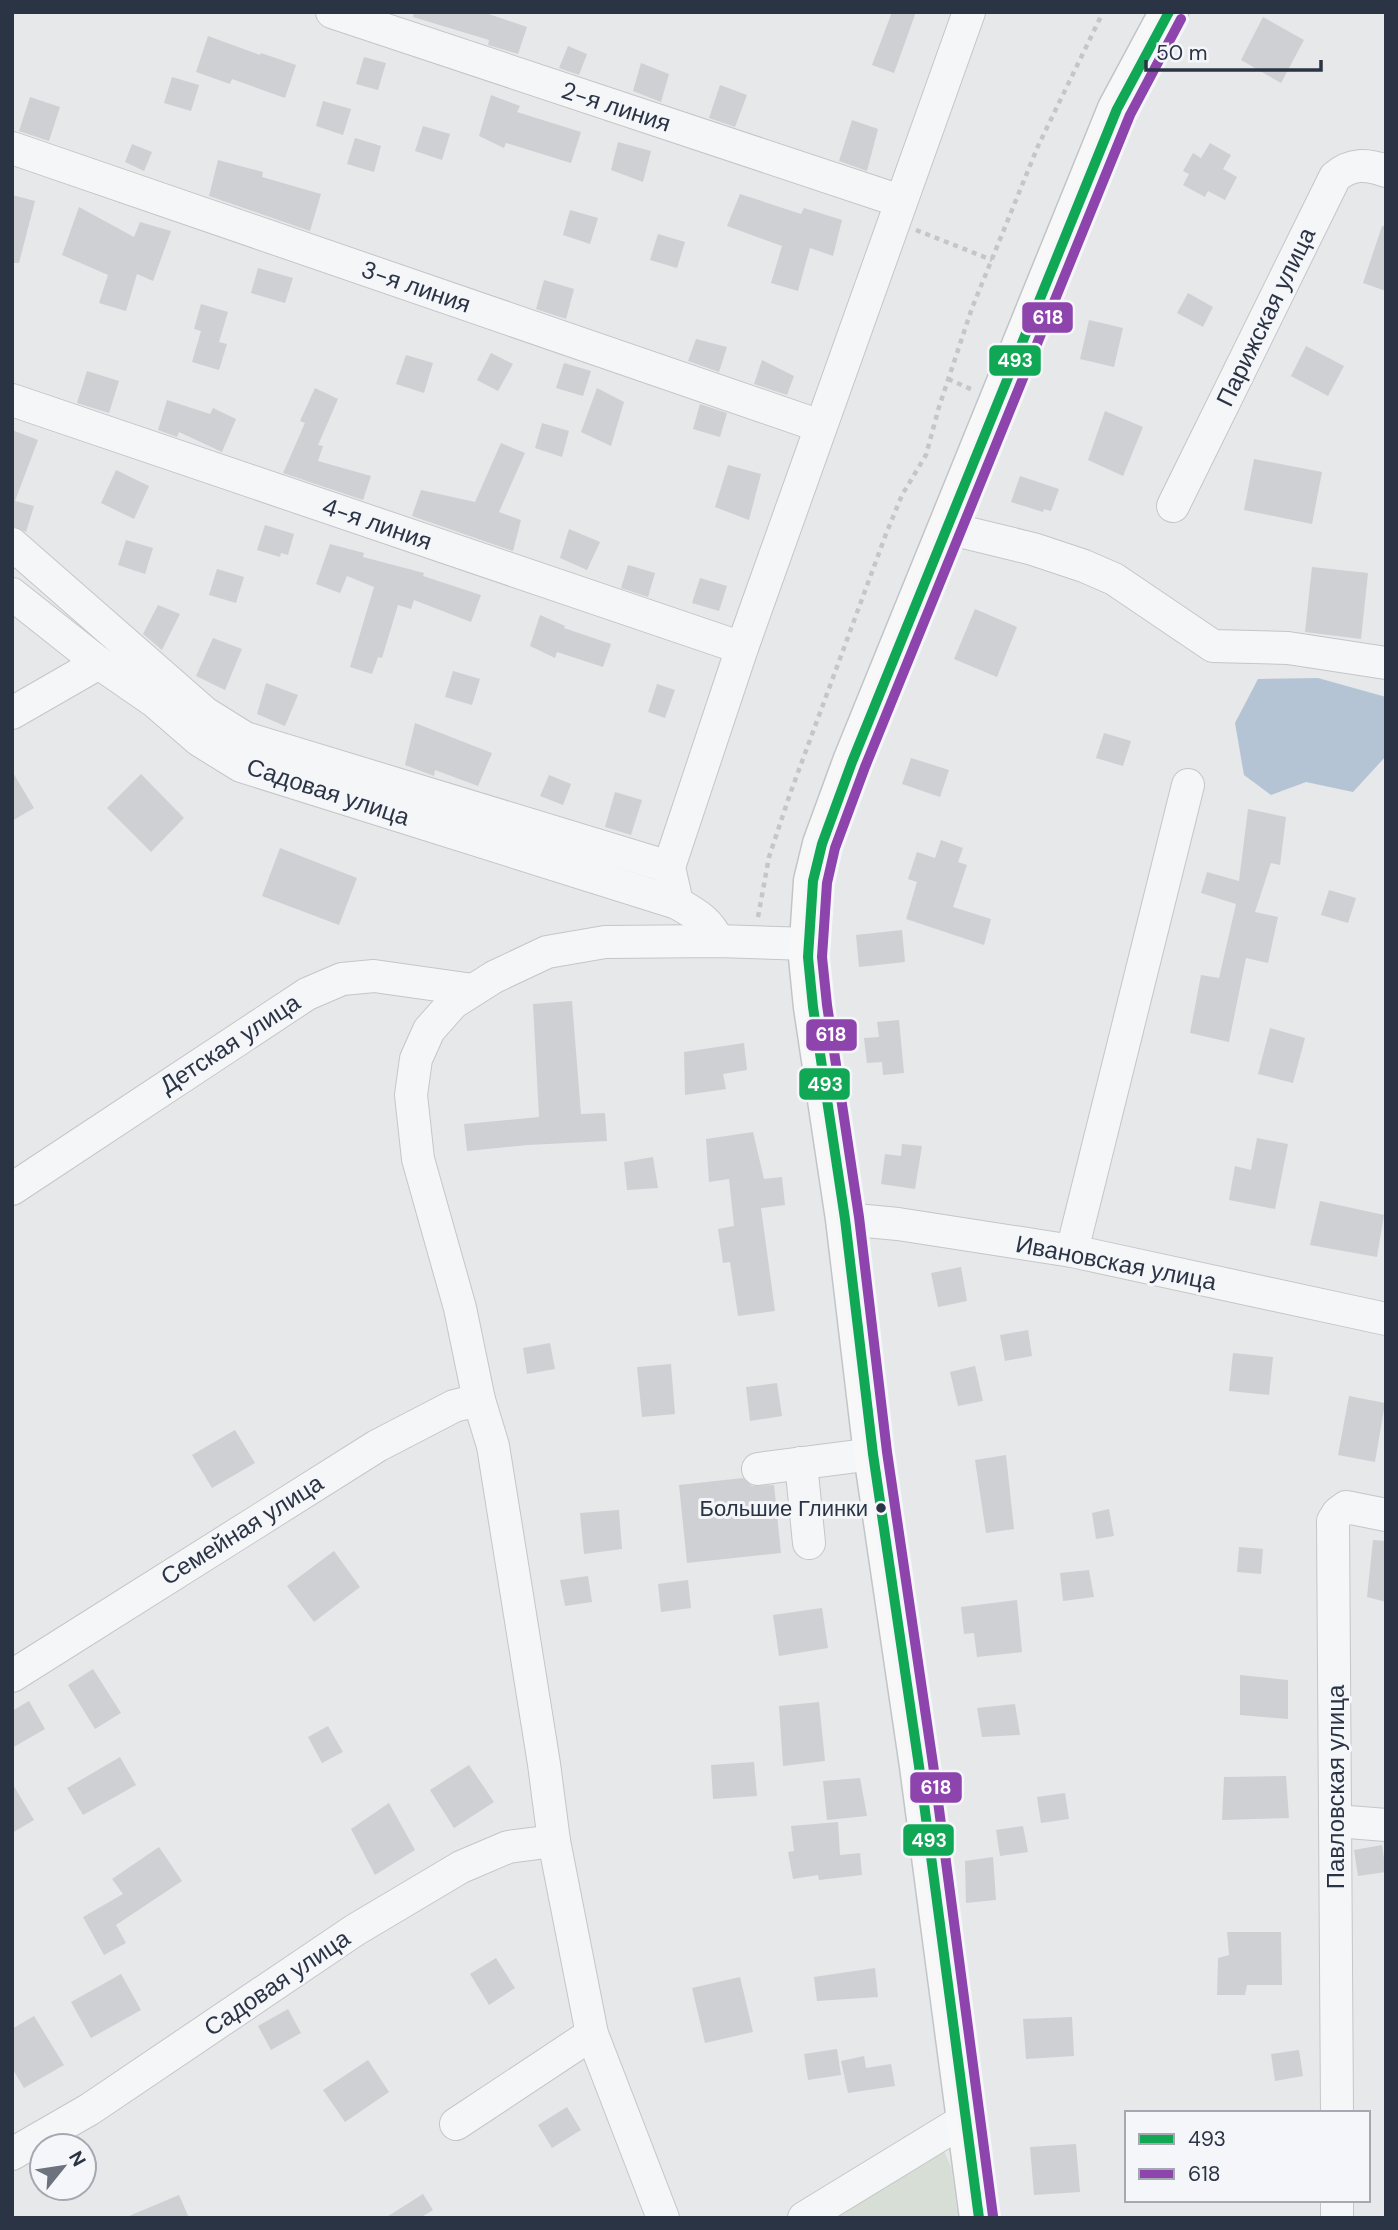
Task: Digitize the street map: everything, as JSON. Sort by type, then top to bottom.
[{"type":"main road","points":[[979,2218],[919,1766],[873,1454],[845,1219],[817,1045],[808,944],[814,881],[822,844],[847,775],[1117,109],[1170,12]]},
{"type":"street","name":"2-я линия","points":[[332,12],[896,211]]},
{"type":"street","points":[[677,903],[669,867],[742,648],[969,12]]},
{"type":"street","name":"3-я линия","points":[[12,148],[820,426]]},
{"type":"street","name":"Парижская улица","points":[[1173,506],[1330,186],[1344,170],[1355,166],[1370,165],[1386,171]]},
{"type":"street","name":"4-я линия","points":[[12,400],[742,648]]},
{"type":"street","points":[[947,528],[1033,549],[1094,570],[1114,579],[1213,646],[1288,648],[1386,663]]},
{"type":"street","points":[[12,544],[205,713],[245,738],[669,867]]},
{"type":"street","name":"Садовая улица","points":[[12,594],[99,663],[154,701],[199,740],[241,766],[677,903],[704,919],[718,941]]},
{"type":"street","points":[[12,713],[99,663]]},
{"type":"street","points":[[1072,1251],[1188,785]]},
{"type":"street","points":[[663,2218],[592,2034],[554,1841],[496,1459],[479,1400],[460,1308],[418,1159],[411,1095],[416,1059],[429,1030],[453,1003],[494,977],[547,952],[605,942],[718,941],[808,944]]},
{"type":"street","name":"Детская улица","points":[[12,1189],[307,993],[342,979],[374,976],[473,990]]},
{"type":"street","name":"Ивановская улица","points":[[845,1219],[1072,1251],[1386,1319]]},
{"type":"street","name":"Семейная улица","points":[[12,1676],[377,1446],[454,1406],[479,1400]]},
{"type":"street","points":[[758,1469],[873,1454]]},
{"type":"street","points":[[801,1463],[809,1543]]},
{"type":"street","name":"Павловская улица","points":[[1337,2111],[1333,1521],[1346,1507],[1386,1515]]},
{"type":"street","points":[[1336,1821],[1386,1825]]},
{"type":"street","name":"Садовая улица","points":[[12,2154],[90,2109],[355,1930],[461,1867],[508,1847],[554,1841]]},
{"type":"street","points":[[456,2124],[592,2034]]},
{"type":"street","points":[[804,2218],[966,2119]]},
{"type":"path","points":[[760,942],[757,914],[761,889],[790,794],[886,534],[902,495],[926,455],[959,347],[992,260],[1038,146],[1103,13],[1097,12]]},
{"type":"path","points":[[896,211],[992,260]]},
{"type":"shaded area","points":[[941,2144],[951,2167],[958,2218],[824,2218]]},
{"type":"water","points":[[1318,678],[1386,697],[1386,756],[1353,792],[1306,782],[1271,795],[1244,775],[1235,723],[1258,679]]},
{"type":"building","points":[[414,12],[483,12],[527,27],[518,54],[488,45],[489,40],[413,17]]},
{"type":"building","points":[[892,12],[916,12],[894,73],[872,65]]},
{"type":"building","points":[[1263,17],[1304,40],[1281,83],[1241,60]]},
{"type":"building","points":[[208,36],[296,65],[285,98],[232,79],[230,84],[196,72]]},
{"type":"building","points":[[568,46],[587,54],[579,75],[559,68]]},
{"type":"building","points":[[364,57],[386,63],[378,90],[356,84]]},
{"type":"building","points":[[641,63],[669,74],[661,102],[633,91]]},
{"type":"building","points":[[172,77],[199,85],[191,111],[164,103]]},
{"type":"building","points":[[720,85],[747,95],[735,127],[709,118]]},
{"type":"building","points":[[491,95],[520,106],[517,112],[581,132],[571,163],[506,143],[504,148],[479,136]]},
{"type":"building","points":[[30,97],[60,107],[49,141],[19,131]]},
{"type":"building","points":[[323,101],[351,109],[343,135],[316,126]]},
{"type":"building","points":[[852,120],[878,129],[867,171],[839,161]]},
{"type":"building","points":[[423,126],[450,134],[442,160],[415,151]]},
{"type":"building","points":[[355,138],[381,146],[374,172],[347,164]]},
{"type":"building","points":[[618,142],[651,151],[643,182],[611,170]]},
{"type":"building","points":[[1210,143],[1231,155],[1223,169],[1237,177],[1225,200],[1208,191],[1205,197],[1183,185],[1189,174],[1183,171],[1193,153],[1201,158]]},
{"type":"building","points":[[132,144],[152,152],[144,171],[125,162]]},
{"type":"building","points":[[218,160],[263,172],[262,177],[321,194],[310,231],[209,196]]},
{"type":"building","points":[[740,194],[801,214],[804,208],[842,220],[833,256],[810,248],[798,291],[771,283],[782,246],[727,226]]},
{"type":"building","points":[[12,195],[35,201],[19,263],[12,263]]},
{"type":"building","points":[[79,207],[134,237],[140,222],[171,231],[153,281],[137,274],[126,311],[99,303],[108,275],[62,255]]},
{"type":"building","points":[[570,210],[598,218],[590,244],[563,235]]},
{"type":"building","points":[[1382,226],[1386,226],[1386,291],[1363,283]]},
{"type":"building","points":[[658,234],[685,242],[677,268],[650,260]]},
{"type":"building","points":[[258,268],[293,278],[285,303],[251,293]]},
{"type":"building","points":[[544,280],[574,289],[566,319],[536,309]]},
{"type":"building","points":[[1188,293],[1213,307],[1203,327],[1177,313]]},
{"type":"building","points":[[201,304],[228,312],[219,342],[227,344],[219,370],[192,362],[201,331],[194,329]]},
{"type":"building","points":[[1089,320],[1123,328],[1114,367],[1080,359]]},
{"type":"building","points":[[696,339],[727,347],[719,372],[688,361]]},
{"type":"building","points":[[1306,346],[1344,366],[1328,396],[1291,376]]},
{"type":"building","points":[[491,353],[513,364],[498,391],[477,380]]},
{"type":"building","points":[[406,355],[433,363],[424,393],[396,384]]},
{"type":"building","points":[[762,360],[794,376],[787,395],[754,384]]},
{"type":"building","points":[[564,363],[591,371],[583,396],[556,388]]},
{"type":"building","points":[[87,371],[119,381],[109,413],[77,403]]},
{"type":"building","points":[[315,388],[338,399],[318,445],[323,446],[318,461],[371,476],[363,500],[283,473],[305,423],[300,421]]},
{"type":"building","points":[[597,388],[624,402],[611,446],[581,432]]},
{"type":"building","points":[[167,400],[210,414],[213,408],[236,419],[222,452],[179,432],[177,437],[158,430]]},
{"type":"building","points":[[700,404],[727,413],[720,437],[693,429]]},
{"type":"building","points":[[1105,411],[1143,427],[1123,476],[1088,460]]},
{"type":"building","points":[[542,423],[569,431],[562,457],[535,448]]},
{"type":"building","points":[[12,430],[38,440],[15,501],[34,506],[26,532],[12,526]]},
{"type":"building","points":[[501,443],[525,453],[499,512],[521,520],[513,551],[412,516],[421,490],[475,502]]},
{"type":"building","points":[[1254,459],[1322,472],[1312,524],[1244,510]]},
{"type":"building","points":[[728,465],[761,474],[749,520],[715,507]]},
{"type":"building","points":[[116,470],[149,486],[134,519],[101,503]]},
{"type":"building","points":[[1020,476],[1059,489],[1051,511],[1044,509],[1043,512],[1011,502]]},
{"type":"building","points":[[265,525],[294,534],[288,555],[281,553],[280,557],[257,550]]},
{"type":"building","points":[[569,529],[600,542],[587,570],[560,558]]},
{"type":"building","points":[[126,540],[153,548],[145,574],[118,565]]},
{"type":"building","points":[[330,544],[364,553],[363,557],[424,573],[423,576],[481,595],[471,622],[414,600],[411,609],[398,605],[382,658],[378,657],[372,674],[350,667],[374,587],[347,576],[340,593],[316,584]]},
{"type":"building","points":[[628,565],[655,573],[648,597],[621,588]]},
{"type":"building","points":[[1312,567],[1368,573],[1361,639],[1305,632]]},
{"type":"building","points":[[217,569],[244,577],[236,603],[209,595]]},
{"type":"building","points":[[700,578],[727,586],[719,611],[692,603]]},
{"type":"building","points":[[158,605],[180,614],[162,650],[143,634]]},
{"type":"building","points":[[975,609],[1017,627],[997,677],[954,659]]},
{"type":"building","points":[[540,615],[565,626],[564,628],[611,644],[603,667],[557,652],[555,658],[530,646]]},
{"type":"building","points":[[213,638],[242,649],[225,690],[196,676]]},
{"type":"building","points":[[453,671],[480,679],[472,705],[445,697]]},
{"type":"building","points":[[266,683],[298,695],[285,726],[257,714]]},
{"type":"building","points":[[657,684],[675,690],[665,718],[648,712]]},
{"type":"building","points":[[415,723],[492,753],[478,786],[435,770],[434,776],[405,765]]},
{"type":"building","points":[[1104,733],[1131,741],[1123,766],[1096,758]]},
{"type":"building","points":[[911,758],[949,770],[940,797],[902,784]]},
{"type":"building","points":[[12,771],[34,808],[12,821]]},
{"type":"building","points":[[141,774],[184,818],[151,852],[107,808]]},
{"type":"building","points":[[549,775],[571,784],[563,805],[540,796]]},
{"type":"building","points":[[615,792],[642,800],[631,835],[605,827]]},
{"type":"building","points":[[1248,809],[1286,817],[1280,865],[1271,863],[1255,912],[1278,917],[1268,963],[1246,958],[1229,1042],[1190,1033],[1201,975],[1219,978],[1236,904],[1201,893],[1207,872],[1239,881]]},
{"type":"building","points":[[941,840],[963,848],[958,862],[967,865],[953,907],[991,919],[984,945],[906,919],[917,882],[908,879],[917,852],[935,858]]},
{"type":"building","points":[[280,848],[357,878],[339,925],[262,896]]},
{"type":"building","points":[[1329,890],[1356,898],[1348,923],[1321,915]]},
{"type":"building","points":[[902,930],[905,962],[859,967],[856,935]]},
{"type":"building","points":[[572,1001],[581,1114],[605,1113],[607,1141],[467,1151],[464,1124],[539,1117],[533,1004]]},
{"type":"building","points":[[899,1020],[904,1073],[883,1075],[882,1062],[867,1063],[864,1038],[879,1037],[877,1022]]},
{"type":"building","points":[[1270,1028],[1305,1038],[1293,1083],[1258,1074]]},
{"type":"building","points":[[744,1043],[747,1070],[723,1074],[726,1089],[685,1095],[684,1052]]},
{"type":"building","points":[[753,1132],[764,1179],[782,1177],[785,1205],[761,1208],[775,1311],[738,1316],[730,1262],[723,1263],[718,1229],[734,1226],[729,1179],[709,1182],[706,1139]]},
{"type":"building","points":[[1257,1138],[1288,1144],[1275,1209],[1229,1200],[1235,1166],[1251,1170]]},
{"type":"building","points":[[902,1144],[922,1146],[915,1189],[881,1184],[885,1154],[901,1156]]},
{"type":"building","points":[[653,1157],[658,1188],[627,1190],[624,1162]]},
{"type":"building","points":[[1320,1201],[1384,1215],[1377,1257],[1310,1245]]},
{"type":"building","points":[[961,1267],[967,1301],[938,1307],[931,1273]]},
{"type":"building","points":[[1028,1330],[1032,1356],[1005,1361],[1000,1335]]},
{"type":"building","points":[[550,1343],[555,1369],[527,1374],[523,1348]]},
{"type":"building","points":[[1233,1353],[1273,1357],[1269,1395],[1229,1391]]},
{"type":"building","points":[[671,1364],[675,1414],[642,1417],[637,1367]]},
{"type":"building","points":[[975,1366],[983,1401],[958,1406],[950,1372]]},
{"type":"building","points":[[777,1383],[782,1416],[750,1421],[746,1387]]},
{"type":"building","points":[[1349,1396],[1385,1403],[1375,1462],[1338,1455]]},
{"type":"building","points":[[235,1430],[255,1463],[212,1488],[192,1455]]},
{"type":"building","points":[[1006,1455],[1014,1529],[986,1533],[975,1460]]},
{"type":"building","points":[[743,1478],[752,1486],[774,1485],[781,1553],[687,1563],[679,1485]]},
{"type":"building","points":[[1109,1509],[1114,1536],[1096,1539],[1092,1513]]},
{"type":"building","points":[[619,1510],[622,1549],[584,1554],[580,1513]]},
{"type":"building","points":[[1373,1540],[1386,1541],[1386,1602],[1367,1597]]},
{"type":"building","points":[[1239,1547],[1263,1549],[1261,1574],[1237,1572]]},
{"type":"building","points":[[334,1551],[360,1587],[314,1622],[287,1586]]},
{"type":"building","points":[[1089,1570],[1094,1597],[1063,1601],[1060,1573]]},
{"type":"building","points":[[588,1576],[592,1602],[565,1606],[560,1580]]},
{"type":"building","points":[[688,1580],[691,1608],[661,1612],[658,1584]]},
{"type":"building","points":[[1017,1600],[1022,1652],[977,1657],[974,1633],[964,1634],[961,1607]]},
{"type":"building","points":[[822,1608],[828,1648],[779,1656],[773,1615]]},
{"type":"building","points":[[93,1669],[121,1713],[95,1729],[68,1685]]},
{"type":"building","points":[[1240,1675],[1288,1680],[1288,1719],[1240,1715]]},
{"type":"building","points":[[29,1701],[45,1729],[12,1748],[12,1711]]},
{"type":"building","points":[[819,1702],[825,1761],[783,1766],[779,1706]]},
{"type":"building","points":[[1015,1704],[1020,1735],[982,1737],[977,1708]]},
{"type":"building","points":[[328,1726],[343,1752],[322,1763],[308,1737]]},
{"type":"building","points":[[120,1757],[136,1785],[83,1815],[67,1788]]},
{"type":"building","points":[[754,1762],[757,1796],[713,1799],[711,1765]]},
{"type":"building","points":[[469,1765],[494,1802],[454,1828],[430,1790]]},
{"type":"building","points":[[1286,1776],[1289,1818],[1222,1820],[1224,1777]]},
{"type":"building","points":[[860,1778],[867,1816],[827,1820],[823,1781]]},
{"type":"building","points":[[12,1783],[34,1820],[12,1833]]},
{"type":"building","points":[[1065,1793],[1069,1819],[1041,1823],[1037,1797]]},
{"type":"building","points":[[389,1803],[415,1850],[375,1875],[351,1829]]},
{"type":"building","points":[[838,1822],[840,1855],[860,1853],[862,1875],[819,1880],[818,1875],[793,1879],[788,1852],[794,1851],[791,1826]]},
{"type":"building","points":[[1023,1826],[1028,1852],[1000,1856],[996,1830]]},
{"type":"building","points":[[1382,1845],[1386,1872],[1358,1876],[1354,1850]]},
{"type":"building","points":[[159,1847],[182,1881],[116,1925],[126,1943],[104,1955],[83,1917],[123,1894],[112,1879]]},
{"type":"building","points":[[993,1857],[996,1900],[966,1903],[965,1861]]},
{"type":"building","points":[[1227,1932],[1281,1932],[1282,1985],[1247,1985],[1245,1995],[1217,1995],[1218,1958],[1229,1955]]},
{"type":"building","points":[[496,1958],[515,1988],[489,2005],[470,1974]]},
{"type":"building","points":[[875,1968],[878,1997],[817,2001],[814,1977]]},
{"type":"building","points":[[121,1974],[141,2010],[91,2038],[71,2002]]},
{"type":"building","points":[[740,1977],[753,2032],[705,2043],[692,1988]]},
{"type":"building","points":[[288,2009],[301,2033],[271,2050],[258,2026]]},
{"type":"building","points":[[34,2016],[64,2065],[24,2088],[12,2068],[12,2029]]},
{"type":"building","points":[[1072,2017],[1074,2056],[1026,2059],[1023,2019]]},
{"type":"building","points":[[837,2049],[841,2075],[808,2080],[804,2054]]},
{"type":"building","points":[[1299,2050],[1303,2076],[1275,2081],[1271,2054]]},
{"type":"building","points":[[864,2056],[866,2068],[891,2064],[895,2086],[848,2093],[841,2061]]},
{"type":"building","points":[[368,2060],[389,2092],[345,2122],[323,2090]]},
{"type":"building","points":[[567,2107],[581,2130],[552,2148],[538,2125]]},
{"type":"building","points":[[1076,2144],[1080,2192],[1034,2195],[1030,2147]]},
{"type":"building","points":[[423,2194],[433,2210],[420,2218],[385,2218]]},
{"type":"building","points":[[179,2195],[189,2218],[124,2218]]},
{"type":"transit line","name":"493","points":[[979,2218],[919,1766],[873,1454],[845,1219],[813,1007],[808,957],[813,881],[822,844],[852,762],[1117,109],[1169,12]]},
{"type":"transit line","name":"618","points":[[993,2216],[933,1764],[887,1452],[859,1217],[827,1005],[822,957],[827,883],[835,848],[865,767],[1130,115],[1181,19]]},
{"type":"place","name":"Большие Глинки","points":[[881,1508]]}]
